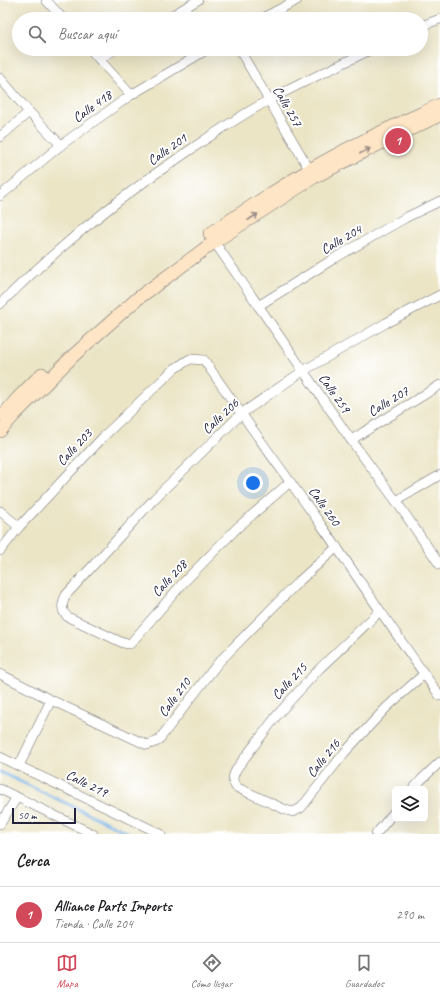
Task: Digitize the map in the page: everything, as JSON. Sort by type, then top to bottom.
[{"type":"street","points":[[47,0],[57,12]]},
{"type":"street","points":[[178,12],[198,0]]},
{"type":"street","points":[[275,12],[298,0]]},
{"type":"street","points":[[428,23],[440,19]]},
{"type":"street","points":[[96,56],[131,95]]},
{"type":"street","points":[[99,59],[104,56]]},
{"type":"street","name":"Calle 418","points":[[0,196],[61,145],[131,95],[196,56]]},
{"type":"street","name":"Calle 257","points":[[243,56],[312,174]]},
{"type":"street","name":"Calle 201","points":[[0,304],[80,232],[128,193],[178,158],[220,129],[269,100],[358,56]]},
{"type":"street","points":[[0,78],[29,112],[61,145]]},
{"type":"street","points":[[312,174],[332,157],[385,130],[440,105]]},
{"type":"street","points":[[0,137],[29,112]]},
{"type":"street","points":[[0,431],[74,355],[137,298],[257,202],[312,174],[440,115]]},
{"type":"street","name":"Calle 204","points":[[258,306],[405,218],[440,201]]},
{"type":"street","points":[[0,418],[18,398],[81,336],[132,293],[212,238]]},
{"type":"street","name":"Calle 259","points":[[212,238],[351,440],[396,501],[440,565]]},
{"type":"street","name":"Calle 206","points":[[62,609],[66,595],[154,499],[240,414],[303,371],[386,323],[440,295]]},
{"type":"street","name":"Calle 260","points":[[174,369],[190,359],[204,360],[240,414],[337,548],[440,696]]},
{"type":"street","name":"Calle 203","points":[[0,551],[19,526],[105,434],[174,369]]},
{"type":"street","name":"Calle 207","points":[[351,440],[440,386]]},
{"type":"street","points":[[396,501],[440,475]]},
{"type":"street","name":"Calle 208","points":[[62,609],[68,617],[123,643],[130,644],[183,583],[237,528],[290,482]]},
{"type":"street","points":[[0,511],[19,526]]},
{"type":"street","name":"Calle 210","points":[[0,674],[51,700],[147,745],[158,741],[218,663],[297,583],[337,548]]},
{"type":"street","name":"Calle 215","points":[[233,782],[237,768],[278,714],[320,668],[380,611]]},
{"type":"street","name":"Calle 216","points":[[233,782],[236,787],[286,810],[293,812],[301,808],[345,752],[387,707],[424,674]]},
{"type":"street","points":[[19,766],[51,700]]},
{"type":"street","name":"Calle 219","points":[[0,757],[161,834]]},
{"type":"street","points":[[416,786],[440,762]]},
{"type":"street","points":[[0,789],[89,833]]},
{"type":"street","points":[[0,824],[17,797]]},
{"type":"street","points":[[376,834],[392,815]]},
{"type":"waterway","points":[[0,772],[131,834]]},
{"type":"place","name":"Alliance Parts Imports","points":[[398,141]]}]
